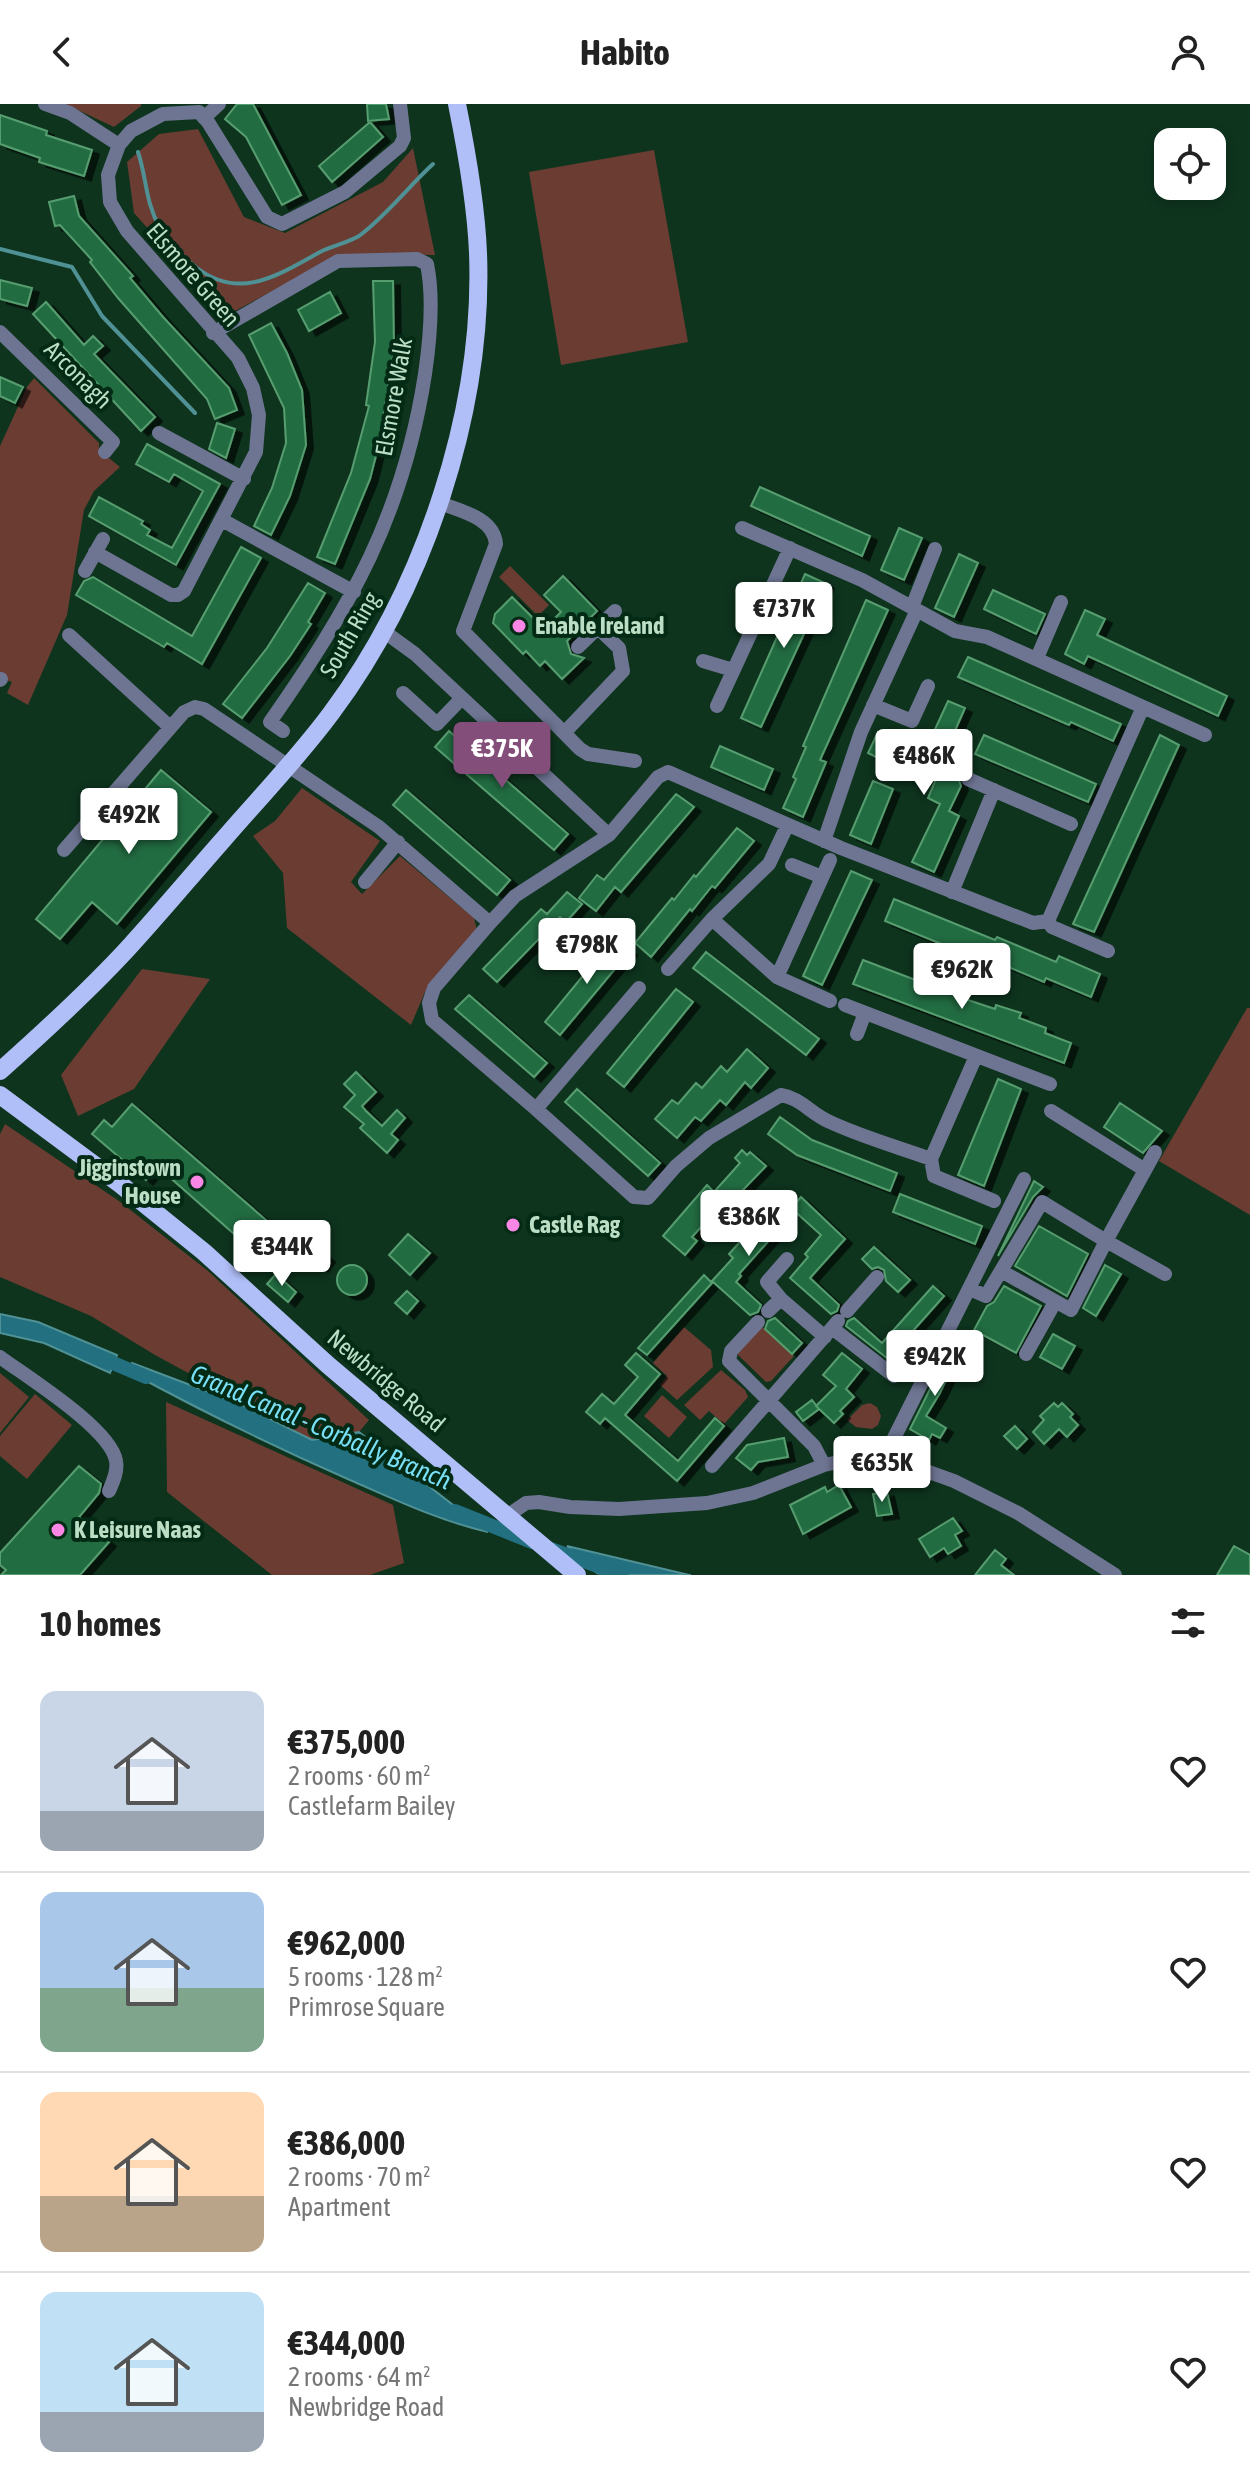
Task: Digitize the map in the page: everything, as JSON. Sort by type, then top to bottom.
[{"type":"main road","name":"South Ring","points":[[0,1071],[129,947],[332,712],[382,630],[413,570],[440,503],[460,431],[476,326],[478,253],[468,155],[457,104]]},
{"type":"main road","name":"Newbridge Road","points":[[0,1095],[204,1252],[328,1365],[570,1570]]},
{"type":"street","points":[[45,104],[70,113],[119,145],[131,131],[162,109],[199,112],[267,217],[282,224],[345,192],[400,146],[404,138],[400,104]]},
{"type":"street","points":[[204,118],[219,104]]},
{"type":"street","name":"Elsmore Green","points":[[85,571],[99,546],[171,595],[184,591],[256,452],[259,415],[253,388],[238,358],[127,231],[110,202],[108,175],[119,145]]},
{"type":"street","name":"Elsmore Walk","points":[[213,333],[338,261],[417,259],[427,264],[430,277],[428,353],[419,410],[399,489],[380,539],[354,592],[316,656],[270,722],[283,731]]},
{"type":"street","name":"Arconagh","points":[[0,332],[113,442],[105,452]]},
{"type":"street","points":[[159,433],[244,479]]},
{"type":"street","points":[[440,503],[486,523],[496,535],[496,544],[463,631],[588,754],[635,761]]},
{"type":"street","points":[[222,520],[354,592]]},
{"type":"street","points":[[742,528],[862,580],[955,631],[987,637],[1205,735]]},
{"type":"street","points":[[717,706],[790,548]]},
{"type":"street","points":[[824,841],[861,732],[914,609],[935,549]]},
{"type":"street","points":[[1037,658],[1061,602]]},
{"type":"street","points":[[578,647],[615,611]]},
{"type":"street","points":[[565,732],[623,671],[619,648],[598,628]]},
{"type":"street","points":[[382,630],[415,654],[609,835]]},
{"type":"street","points":[[69,635],[170,727]]},
{"type":"street","points":[[703,661],[733,670]]},
{"type":"street","points":[[873,705],[912,721],[928,686]]},
{"type":"street","points":[[403,693],[437,724],[461,699]]},
{"type":"street","points":[[64,850],[170,727],[184,712],[195,707],[204,709],[398,842],[490,923]]},
{"type":"street","points":[[1048,921],[1143,707]]},
{"type":"street","points":[[931,1159],[833,1124],[817,1116],[796,1097],[781,1095],[709,1138],[676,1166],[648,1198],[634,1197],[432,1020],[429,1003],[434,988],[515,896],[609,835],[658,777],[668,772],[787,826],[952,892],[1033,923],[1048,921]]},
{"type":"street","points":[[968,779],[1071,824]]},
{"type":"street","points":[[952,892],[994,790]]},
{"type":"street","points":[[668,969],[712,919],[769,864],[787,826]]},
{"type":"street","points":[[365,882],[398,842]]},
{"type":"street","points":[[777,977],[830,860]]},
{"type":"street","points":[[792,865],[822,877]]},
{"type":"street","points":[[712,919],[777,977],[1050,1084]]},
{"type":"street","points":[[1048,921],[1052,927],[1108,951]]},
{"type":"street","points":[[536,1109],[639,988]]},
{"type":"street","points":[[857,1034],[865,1013]]},
{"type":"street","points":[[976,1056],[931,1159],[934,1176],[994,1201]]},
{"type":"street","points":[[1051,1111],[1145,1170]]},
{"type":"street","points":[[1001,1271],[1071,1310],[1155,1152]]},
{"type":"street","points":[[888,1463],[893,1440],[1024,1179]]},
{"type":"street","points":[[970,1289],[986,1296],[1042,1202],[1165,1274]]},
{"type":"street","points":[[787,1259],[767,1282],[781,1299],[835,1324],[894,1376],[913,1352]]},
{"type":"street","points":[[712,1466],[877,1277]]},
{"type":"street","points":[[781,1299],[731,1351],[729,1361],[814,1446],[824,1465]]},
{"type":"street","points":[[1026,1354],[1055,1302]]},
{"type":"street","points":[[0,1357],[97,1430],[111,1445],[117,1462],[109,1491]]},
{"type":"street","points":[[511,1520],[526,1503],[619,1509],[707,1503],[753,1493],[824,1465],[854,1459],[915,1467],[954,1481],[989,1498],[1115,1575]]},
{"type":"shaded area","points":[[65,104],[141,104],[141,106],[114,127]]},
{"type":"shaded area","points":[[198,129],[244,217],[285,233],[383,182],[413,148],[435,255],[358,254],[309,271],[226,316],[134,213],[127,162],[159,134]]},
{"type":"shaded area","points":[[654,150],[688,342],[561,365],[529,172]]},
{"type":"shaded area","points":[[34,378],[99,443],[99,450],[120,467],[94,491],[84,510],[67,615],[28,705],[7,693],[12,682],[0,678],[0,446]]},
{"type":"shaded area","points":[[510,566],[549,605],[538,616],[499,577]]},
{"type":"shaded area","points":[[302,788],[380,841],[351,882],[362,894],[400,856],[474,918],[477,930],[425,992],[411,1025],[287,928],[283,873],[253,836],[275,821]]},
{"type":"shaded area","points":[[142,969],[210,979],[134,1089],[78,1116],[61,1075]]},
{"type":"shaded area","points":[[1247,1008],[1250,1008],[1250,1215],[1159,1161]]},
{"type":"shaded area","points":[[5,1124],[119,1201],[208,1271],[369,1420],[359,1432],[312,1440],[155,1355],[91,1316],[0,1277],[0,1134]]},
{"type":"shaded area","points":[[760,1325],[794,1356],[771,1381],[766,1382],[737,1354]]},
{"type":"shaded area","points":[[684,1327],[711,1350],[713,1367],[677,1400],[660,1385],[667,1376],[653,1363]]},
{"type":"shaded area","points":[[721,1370],[745,1390],[748,1397],[724,1424],[709,1411],[700,1420],[684,1405]]},
{"type":"shaded area","points":[[0,1373],[29,1397],[0,1433]]},
{"type":"shaded area","points":[[35,1394],[72,1425],[27,1479],[0,1456],[0,1436]]},
{"type":"shaded area","points":[[662,1395],[687,1417],[669,1438],[644,1416]]},
{"type":"shaded area","points":[[166,1402],[393,1505],[404,1563],[370,1575],[272,1575],[167,1492]]},
{"type":"shaded area","points":[[870,1403],[877,1407],[881,1416],[878,1425],[872,1429],[856,1427],[847,1420],[862,1405]]},
{"type":"water","points":[[0,1314],[38,1322],[117,1355],[110,1373],[44,1343],[0,1333]]},
{"type":"water","points":[[132,1363],[238,1403],[312,1440],[359,1432],[488,1532],[418,1509],[266,1442],[128,1371]]},
{"type":"water","points":[[567,1546],[689,1575],[605,1575],[597,1573]]},
{"type":"building","points":[[237,104],[253,104],[301,195],[282,205],[246,137],[225,119]]},
{"type":"building","points":[[367,104],[386,104],[389,119],[368,121]]},
{"type":"building","points":[[0,115],[92,150],[84,176],[39,162],[40,158],[0,144]]},
{"type":"building","points":[[370,122],[383,137],[332,182],[319,166]]},
{"type":"building","points":[[74,196],[79,216],[133,276],[130,278],[163,317],[229,388],[237,410],[215,419],[207,399],[118,298],[90,262],[92,260],[60,225],[55,226],[49,202]]},
{"type":"building","points":[[0,280],[32,288],[27,306],[0,299]]},
{"type":"building","points":[[373,281],[393,281],[394,350],[384,413],[387,413],[370,479],[335,564],[317,557],[351,473],[369,406],[366,405],[375,342]]},
{"type":"building","points":[[330,292],[341,313],[309,331],[298,310]]},
{"type":"building","points":[[46,302],[84,345],[93,336],[103,346],[94,354],[155,417],[141,431],[33,314]]},
{"type":"building","points":[[271,323],[302,390],[306,445],[290,496],[271,535],[254,526],[272,488],[286,443],[284,408],[249,335]]},
{"type":"building","points":[[0,377],[23,387],[15,403],[0,396]]},
{"type":"building","points":[[217,423],[235,429],[226,458],[209,449]]},
{"type":"building","points":[[147,444],[220,484],[176,565],[89,516],[99,497],[143,521],[141,524],[150,530],[147,535],[172,548],[203,491],[174,474],[169,482],[136,464]]},
{"type":"building","points":[[760,487],[870,536],[862,556],[751,506]]},
{"type":"building","points":[[899,528],[922,538],[904,580],[881,570]]},
{"type":"building","points":[[241,547],[261,558],[202,664],[167,643],[164,647],[76,595],[84,581],[93,577],[192,636]]},
{"type":"building","points":[[959,554],[978,563],[954,617],[935,608]]},
{"type":"building","points":[[805,574],[827,584],[761,727],[741,718]]},
{"type":"building","name":"Enable Ireland","points":[[563,576],[597,611],[567,641],[571,654],[584,658],[562,679],[545,661],[540,666],[526,651],[523,654],[493,623],[495,614],[512,597],[544,629],[561,612],[544,595]]},
{"type":"building","points":[[308,583],[325,593],[308,622],[311,624],[242,718],[223,704],[267,648]]},
{"type":"building","points":[[993,590],[1045,614],[1036,634],[984,609]]},
{"type":"building","points":[[866,600],[888,610],[820,760],[826,762],[803,817],[783,808],[796,779],[793,777],[806,747],[803,746]]},
{"type":"building","points":[[1085,610],[1105,619],[1097,635],[1227,696],[1218,716],[1088,656],[1084,664],[1065,654]]},
{"type":"building","points":[[968,657],[1121,724],[1113,741],[958,677]]},
{"type":"building","points":[[948,701],[965,708],[947,749],[931,742],[931,738]]},
{"type":"building","points":[[449,731],[568,834],[554,850],[435,747]]},
{"type":"building","points":[[878,732],[920,752],[917,759],[958,778],[961,786],[949,811],[959,816],[934,872],[912,862],[940,804],[928,798],[936,779],[913,768],[911,774],[868,753]]},
{"type":"building","points":[[984,735],[1096,784],[1088,802],[975,754]]},
{"type":"building","points":[[1160,735],[1179,745],[1094,932],[1073,924]]},
{"type":"building","points":[[720,746],[773,769],[764,790],[711,767]]},
{"type":"building","points":[[161,770],[211,812],[117,924],[92,902],[60,939],[36,919]]},
{"type":"building","points":[[873,781],[893,789],[871,844],[850,835]]},
{"type":"building","points":[[406,790],[510,880],[497,895],[393,805]]},
{"type":"building","points":[[676,794],[694,807],[621,892],[615,887],[596,911],[579,898],[597,875],[604,880]]},
{"type":"building","points":[[737,828],[754,841],[715,888],[712,886],[692,911],[690,909],[651,957],[635,943]]},
{"type":"building","points":[[851,871],[872,880],[822,985],[803,976]]},
{"type":"building","points":[[567,892],[582,904],[566,922],[560,917],[497,982],[483,969],[541,909],[547,914]]},
{"type":"building","points":[[894,899],[995,940],[997,937],[1056,962],[1059,956],[1100,974],[1091,997],[1046,978],[1044,982],[985,957],[983,961],[885,921]]},
{"type":"building","points":[[614,938],[630,951],[560,1035],[545,1022]]},
{"type":"building","points":[[706,952],[819,1039],[806,1055],[693,968]]},
{"type":"building","points":[[863,960],[968,1000],[1021,1013],[1019,1018],[1046,1028],[1045,1033],[1071,1043],[1064,1063],[853,984]]},
{"type":"building","points":[[676,989],[693,1002],[624,1087],[607,1073]]},
{"type":"building","points":[[469,995],[547,1063],[534,1077],[455,1009]]},
{"type":"building","points":[[747,1049],[768,1068],[751,1088],[745,1082],[726,1105],[720,1100],[701,1121],[695,1117],[677,1138],[655,1119],[672,1100],[678,1104],[696,1083],[702,1088],[721,1066],[727,1072]]},
{"type":"building","points":[[356,1072],[376,1092],[362,1106],[366,1111],[382,1126],[397,1110],[405,1118],[391,1134],[398,1140],[387,1153],[360,1128],[364,1124],[344,1107],[355,1095],[344,1084]]},
{"type":"building","points":[[998,1079],[1021,1089],[984,1186],[958,1175]]},
{"type":"building","points":[[577,1089],[660,1163],[648,1176],[565,1102]]},
{"type":"building","points":[[1120,1103],[1162,1131],[1143,1153],[1104,1127]]},
{"type":"building","name":"Jigginstown House","points":[[132,1104],[289,1240],[268,1264],[158,1167],[146,1180],[92,1134],[104,1120],[112,1127]]},
{"type":"building","points":[[780,1117],[812,1140],[897,1173],[890,1191],[797,1155],[768,1134]]},
{"type":"building","points":[[742,1150],[747,1155],[750,1152],[766,1166],[716,1218],[712,1215],[692,1237],[697,1241],[685,1255],[663,1236],[707,1185],[714,1192],[740,1163],[735,1158]]},
{"type":"building","points":[[1034,1181],[1043,1187],[1033,1197],[998,1256]]},
{"type":"building","points":[[900,1194],[982,1226],[975,1244],[893,1212]]},
{"type":"building","points":[[801,1197],[845,1239],[810,1278],[839,1305],[837,1311],[831,1314],[790,1278],[821,1235],[791,1208]]},
{"type":"building","points":[[775,1203],[790,1217],[739,1274],[741,1276],[736,1282],[761,1305],[758,1312],[750,1315],[712,1281],[733,1258],[729,1254]]},
{"type":"building","points":[[1039,1226],[1088,1254],[1067,1296],[1015,1266]]},
{"type":"building","points":[[408,1234],[430,1253],[410,1275],[389,1255]]},
{"type":"building","points":[[310,1242],[328,1258],[321,1267],[302,1251]]},
{"type":"building","points":[[874,1247],[910,1280],[898,1292],[886,1281],[884,1270],[878,1267],[872,1269],[862,1259]]},
{"type":"building","points":[[352,1265],[363,1269],[367,1280],[363,1291],[352,1295],[341,1291],[337,1280],[341,1269]]},
{"type":"building","points":[[1105,1265],[1121,1274],[1096,1316],[1083,1308]]},
{"type":"building","points":[[276,1274],[296,1292],[288,1302],[267,1284]]},
{"type":"building","points":[[704,1275],[712,1283],[647,1355],[638,1348]]},
{"type":"building","points":[[933,1286],[944,1296],[888,1359],[846,1326],[854,1318],[882,1343]]},
{"type":"building","points":[[1004,1286],[1041,1306],[1016,1353],[974,1330],[987,1306],[994,1302]]},
{"type":"building","points":[[407,1291],[418,1301],[407,1314],[395,1303]]},
{"type":"building","points":[[775,1318],[802,1343],[792,1354],[765,1329],[768,1321]]},
{"type":"building","points":[[1053,1334],[1075,1346],[1062,1369],[1040,1357]]},
{"type":"building","points":[[954,1341],[962,1345],[926,1416],[946,1428],[940,1438],[932,1434],[929,1440],[910,1429]]},
{"type":"building","points":[[636,1353],[660,1374],[625,1415],[678,1461],[715,1418],[724,1426],[677,1481],[605,1418],[600,1424],[586,1412],[602,1394],[614,1404],[638,1377],[625,1365]]},
{"type":"building","points":[[842,1353],[862,1369],[846,1389],[854,1397],[840,1411],[843,1414],[834,1423],[816,1406],[836,1386],[823,1375]]},
{"type":"building","points":[[812,1400],[819,1409],[803,1421],[796,1412]]},
{"type":"building","points":[[1054,1403],[1058,1407],[1062,1403],[1073,1414],[1070,1417],[1078,1425],[1067,1437],[1059,1429],[1044,1444],[1033,1432],[1044,1420],[1040,1416]]},
{"type":"building","points":[[1015,1426],[1027,1439],[1017,1449],[1004,1436]]},
{"type":"building","points":[[784,1438],[788,1457],[758,1462],[751,1470],[736,1458],[747,1445]]},
{"type":"building","name":"K Leisure Naas","points":[[79,1466],[101,1484],[99,1493],[79,1517],[109,1542],[80,1575],[1,1575],[6,1570],[0,1565],[0,1553]]},
{"type":"building","points":[[839,1485],[851,1507],[803,1534],[790,1505],[825,1487],[827,1492]]},
{"type":"building","points":[[887,1492],[892,1514],[877,1516],[873,1494]]},
{"type":"building","points":[[953,1518],[962,1531],[955,1535],[961,1546],[948,1554],[944,1548],[930,1557],[919,1539]]},
{"type":"building","points":[[1234,1546],[1250,1555],[1250,1575],[1217,1575]]},
{"type":"building","points":[[995,1550],[1006,1559],[1001,1565],[1014,1575],[975,1575]]},
{"type":"waterway","points":[[138,152],[152,209],[172,245],[213,278],[244,284],[274,276],[359,236],[433,164]]},
{"type":"waterway","points":[[0,249],[72,267],[102,316],[195,413]]},
{"type":"waterway","name":"Grand Canal - Corbally Branch","points":[[99,1357],[146,1377]]},
{"type":"waterway","name":"Grand Canal - Corbally Branch","points":[[455,1511],[532,1542]]},
{"type":"waterway","name":"Grand Canal - Corbally Branch","points":[[551,1549],[622,1575]]},
{"type":"place","name":"Enable Ireland","points":[[519,626]]},
{"type":"place","name":"Jigginstown House","points":[[197,1182]]},
{"type":"place","name":"Castle Rag","points":[[513,1225]]},
{"type":"place","name":"K Leisure Naas","points":[[58,1530]]}]
